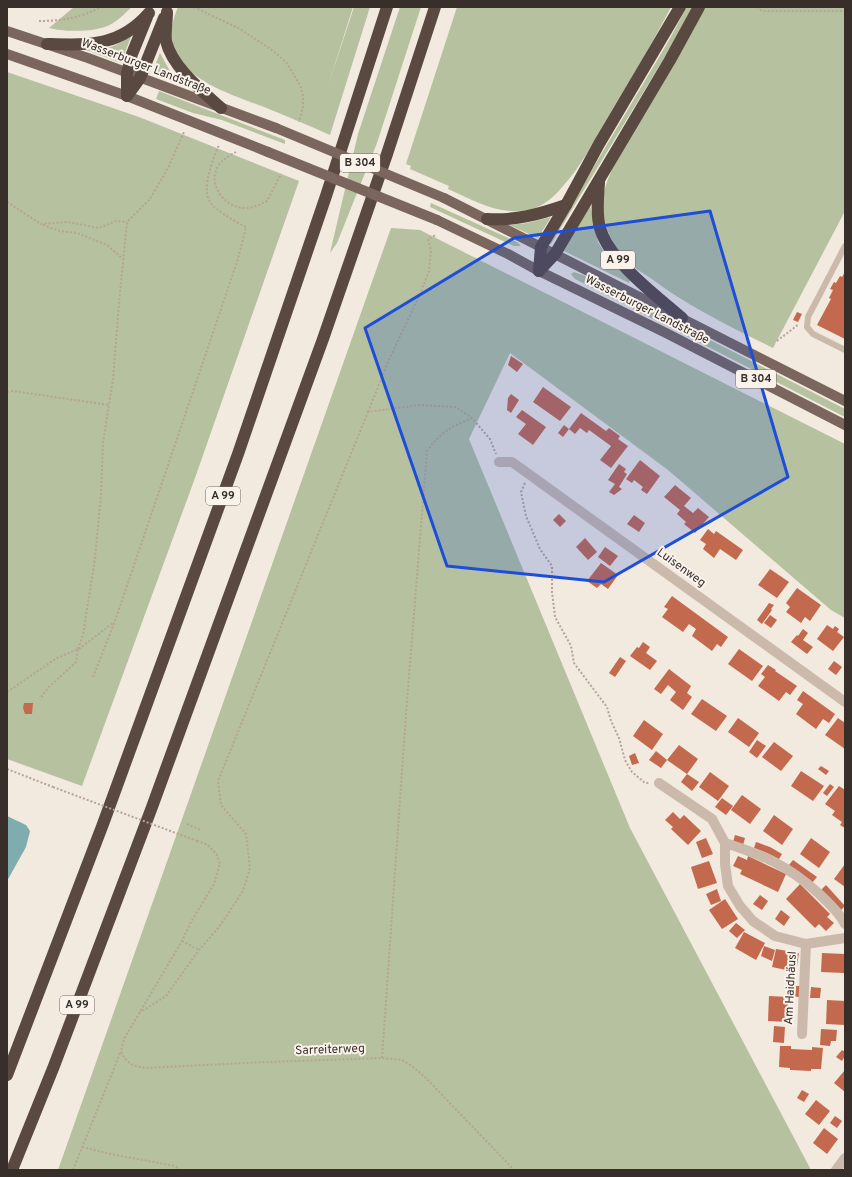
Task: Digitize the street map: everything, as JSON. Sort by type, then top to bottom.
[{"type":"highway","name":"A 99","points":[[7,1075],[106,818],[238,454],[326,196],[387,7]]},
{"type":"highway","name":"A 99","points":[[12,1170],[54,1066],[152,807],[323,339],[435,7]]},
{"type":"highway","points":[[539,271],[541,247],[599,144],[680,7]]},
{"type":"highway","name":"A 99","points":[[539,271],[555,254],[670,60],[699,7]]},
{"type":"highway","points":[[127,96],[127,73],[132,54],[150,10]]},
{"type":"highway","points":[[47,44],[91,44],[119,37],[144,18],[150,10]]},
{"type":"highway","points":[[127,96],[140,78],[168,10]]},
{"type":"highway","points":[[168,10],[166,40],[171,53],[179,65],[199,88],[221,108]]},
{"type":"highway","name":"A 99","points":[[600,179],[597,203],[600,229],[610,248],[622,264],[682,318]]},
{"type":"highway","points":[[487,219],[504,220],[521,218],[543,213],[566,205]]},
{"type":"main road","name":"Wasserburger Landstraße","points":[[7,30],[276,128],[444,198],[845,401]]},
{"type":"main road","name":"B 304","points":[[7,54],[127,96]]},
{"type":"main road","name":"Wasserburger Landstraße","points":[[127,96],[437,220],[666,333],[845,426]]},
{"type":"street","name":"Luisenweg","points":[[499,462],[512,462],[845,702]]},
{"type":"street","points":[[659,783],[712,819],[725,843],[725,864],[728,886],[740,906],[753,921],[775,936],[806,944],[845,938]]},
{"type":"street","points":[[725,843],[750,851],[779,864],[802,879],[825,899],[845,924]]},
{"type":"street","name":"Am Haidhäusl","points":[[802,1034],[806,944]]},
{"type":"street","points":[[836,1170],[845,1158]]},
{"type":"lane","points":[[845,246],[808,317],[807,327],[813,334],[845,350]]},
{"type":"path","points":[[39,22],[83,15],[100,7]]},
{"type":"path","points":[[194,7],[240,29],[272,50],[286,62],[300,85],[303,96],[303,107],[299,122]]},
{"type":"path","points":[[758,7],[762,11],[845,11]]},
{"type":"path","points":[[40,698],[48,688],[76,662],[83,634],[95,558],[101,494],[103,443],[113,379],[127,222],[150,199],[169,166],[184,132]]},
{"type":"path","points":[[93,678],[115,621],[238,258],[246,227],[222,213],[210,202],[206,189],[212,161],[218,145]]},
{"type":"path","points":[[236,152],[224,159],[217,168],[215,176],[215,186],[220,195],[228,203],[247,208],[267,201],[282,174]]},
{"type":"path","points":[[7,202],[41,224],[60,231],[77,233],[106,245],[123,259]]},
{"type":"path","points":[[41,224],[68,222],[99,228],[116,221],[127,222]]},
{"type":"path","points":[[138,1013],[166,996],[199,950],[219,927],[243,891],[250,868],[246,834],[221,805],[218,781],[388,362],[420,294],[428,271],[431,250],[428,239],[436,235]]},
{"type":"path","points":[[777,341],[808,317]]},
{"type":"path","points":[[7,392],[13,391],[109,404]]},
{"type":"path","points":[[368,412],[418,405],[456,408],[472,418],[490,439],[499,462]]},
{"type":"path","points":[[382,1058],[405,721],[427,451],[438,436],[451,427],[472,418]]},
{"type":"path","points":[[521,492],[526,516],[540,549],[552,566],[552,592],[555,617],[571,646],[574,663],[607,707],[611,721],[619,738],[625,760],[632,772],[645,783],[659,783]]},
{"type":"path","points":[[7,692],[56,658],[78,650],[115,621]]},
{"type":"path","points":[[7,769],[208,845],[217,855],[220,864],[214,884],[124,1039],[121,1051],[72,1170]]},
{"type":"path","points":[[187,824],[202,830]]},
{"type":"path","points":[[182,940],[199,950]]},
{"type":"path","name":"Sarreiterweg","points":[[121,1051],[126,1061],[136,1066],[146,1068],[382,1058],[402,1060],[425,1077],[514,1170]]},
{"type":"path","points":[[82,1147],[175,1166],[180,1170]]},
{"type":"highlighted area","points":[[710,211],[788,477],[604,582],[447,566],[365,328],[514,238]]},
{"type":"green space","points":[[74,7],[132,7],[116,21],[99,29],[72,31],[49,28]]},
{"type":"green space","points":[[178,7],[353,7],[328,86],[354,7],[370,7],[330,135],[277,112],[231,95],[196,76],[182,63],[174,48],[172,29]]},
{"type":"green space","points":[[400,7],[421,7],[377,143],[337,243],[330,253],[358,134]]},
{"type":"green space","points":[[457,7],[671,7],[581,163],[557,193],[545,203],[532,209],[510,211],[478,203],[448,189],[449,186],[410,169],[411,166],[406,164]]},
{"type":"green space","points":[[687,7],[694,7],[551,244],[549,242],[668,42]]},
{"type":"green space","points":[[705,7],[845,7],[845,211],[773,348],[694,307],[634,267],[616,247],[604,221],[602,208],[603,195],[614,165]]},
{"type":"green space","points":[[132,34],[121,63],[86,50],[111,47]]},
{"type":"green space","points":[[160,53],[170,71],[181,81],[180,85],[152,73]]},
{"type":"green space","points":[[7,72],[139,117],[299,181],[195,478],[82,786],[7,759]]},
{"type":"green space","points":[[159,91],[285,140],[285,144],[222,120],[193,113],[156,99]]},
{"type":"green space","points":[[431,203],[517,242],[521,246],[514,246],[430,207]]},
{"type":"green space","points":[[590,205],[598,242],[613,265],[631,278],[629,283],[564,251]]},
{"type":"green space","points":[[551,217],[538,238],[509,225],[527,223]]},
{"type":"green space","points":[[391,228],[420,230],[845,444],[845,618],[831,610],[668,470],[510,353],[469,439],[630,828],[811,1170],[58,1170]]},
{"type":"green space","points":[[574,272],[583,275],[845,409],[845,417],[575,279],[571,274]]},
{"type":"water","points":[[7,816],[26,825],[30,831],[26,847],[7,881]]},
{"type":"building","points":[[845,272],[845,339],[817,325],[831,299],[829,298],[833,290],[830,289],[834,282],[836,283],[840,276],[842,277]]},
{"type":"building","points":[[797,312],[802,314],[798,322],[793,320]]},
{"type":"building","points":[[511,356],[523,364],[517,372],[508,365]]},
{"type":"building","points":[[543,387],[571,407],[560,421],[533,402]]},
{"type":"building","points":[[511,394],[519,400],[511,413],[507,410],[508,398]]},
{"type":"building","points":[[522,410],[546,427],[533,445],[518,434],[526,424],[516,417]]},
{"type":"building","points":[[581,413],[606,431],[609,428],[620,436],[618,439],[628,446],[611,468],[600,460],[611,446],[589,430],[587,433],[580,428],[575,434],[569,429]]},
{"type":"building","points":[[564,425],[569,429],[563,437],[558,433]]},
{"type":"building","points":[[640,460],[660,476],[647,494],[641,490],[643,487],[634,480],[632,483],[626,479]]},
{"type":"building","points":[[619,464],[626,469],[624,472],[627,474],[619,487],[622,489],[614,495],[609,492],[615,484],[608,480]]},
{"type":"building","points":[[675,485],[691,498],[684,506],[693,513],[698,508],[709,517],[695,533],[684,524],[686,522],[677,514],[680,510],[664,497]]},
{"type":"building","points":[[559,514],[566,521],[560,527],[553,520]]},
{"type":"building","points":[[634,515],[645,523],[639,532],[627,524]]},
{"type":"building","points":[[708,529],[714,534],[716,531],[743,550],[736,560],[720,549],[714,558],[703,549],[706,544],[700,540]]},
{"type":"building","points":[[585,538],[597,552],[588,560],[576,547]]},
{"type":"building","points":[[605,547],[618,556],[610,566],[598,557]]},
{"type":"building","points":[[601,563],[618,575],[608,589],[601,584],[597,588],[587,581]]},
{"type":"building","points":[[770,569],[789,582],[777,598],[758,585]]},
{"type":"building","points":[[797,588],[821,605],[810,621],[805,617],[801,623],[786,612],[790,607],[786,603]]},
{"type":"building","points":[[672,596],[728,637],[721,647],[717,644],[712,651],[692,636],[696,629],[689,624],[683,632],[662,617],[668,609],[664,607]]},
{"type":"building","points":[[769,603],[774,605],[762,624],[757,620]]},
{"type":"building","points":[[770,615],[777,620],[771,628],[764,623]]},
{"type":"building","points":[[827,625],[833,629],[835,626],[839,629],[837,632],[844,637],[833,651],[817,639]]},
{"type":"building","points":[[803,629],[808,633],[803,640],[813,647],[807,654],[791,642]]},
{"type":"building","points":[[643,642],[650,647],[646,653],[657,661],[650,670],[630,656]]},
{"type":"building","points":[[739,649],[763,666],[752,681],[728,664]]},
{"type":"building","points":[[620,657],[626,661],[615,677],[609,673]]},
{"type":"building","points":[[834,661],[842,667],[836,675],[828,669]]},
{"type":"building","points":[[768,665],[797,686],[790,695],[786,692],[779,701],[758,686],[765,677],[761,674]]},
{"type":"building","points":[[669,669],[691,686],[687,693],[692,697],[683,710],[670,700],[676,692],[668,685],[661,694],[654,689]]},
{"type":"building","points":[[803,691],[835,714],[829,723],[823,719],[816,729],[796,714],[803,704],[797,700]]},
{"type":"building","points":[[702,699],[727,716],[716,731],[691,714]]},
{"type":"building","points":[[24,703],[33,703],[32,714],[25,714],[23,708]]},
{"type":"building","points":[[738,718],[759,733],[749,747],[728,732]]},
{"type":"building","points":[[838,718],[845,723],[845,749],[825,735]]},
{"type":"building","points":[[644,720],[663,734],[652,750],[633,736]]},
{"type":"building","points":[[757,740],[766,746],[757,758],[749,752]]},
{"type":"building","points":[[774,742],[793,756],[781,771],[762,757]]},
{"type":"building","points":[[679,745],[698,759],[687,774],[667,760]]},
{"type":"building","points":[[656,751],[667,760],[661,768],[649,760]]},
{"type":"building","points":[[635,753],[639,763],[632,765],[629,756]]},
{"type":"building","points":[[821,766],[829,771],[826,775],[818,769]]},
{"type":"building","points":[[801,771],[824,786],[813,801],[791,786]]},
{"type":"building","points":[[710,772],[729,786],[718,801],[699,787]]},
{"type":"building","points":[[687,774],[699,782],[692,791],[681,782]]},
{"type":"building","points":[[830,784],[834,787],[827,796],[823,793]]},
{"type":"building","points":[[839,786],[845,790],[845,828],[840,825],[842,822],[832,815],[835,811],[825,804]]},
{"type":"building","points":[[742,795],[761,809],[750,824],[731,810]]},
{"type":"building","points":[[722,798],[733,806],[726,815],[715,807]]},
{"type":"building","points":[[673,812],[680,819],[684,815],[701,831],[688,845],[671,829],[673,827],[665,820]]},
{"type":"building","points":[[774,815],[793,829],[782,845],[763,831]]},
{"type":"building","points":[[735,835],[745,838],[743,845],[733,842]]},
{"type":"building","points":[[706,838],[713,854],[702,858],[696,842]]},
{"type":"building","points":[[811,838],[830,852],[819,868],[800,854]]},
{"type":"building","points":[[756,842],[770,847],[782,854],[779,859],[754,848]]},
{"type":"building","points":[[738,856],[747,860],[748,856],[786,874],[778,892],[740,874],[742,870],[733,866]]},
{"type":"building","points":[[793,860],[817,877],[812,883],[789,865]]},
{"type":"building","points":[[709,861],[717,883],[698,889],[691,867]]},
{"type":"building","points":[[845,864],[845,887],[834,879]]},
{"type":"building","points":[[800,884],[830,914],[827,917],[834,923],[826,931],[819,924],[815,928],[786,899]]},
{"type":"building","points":[[826,885],[845,906],[840,911],[821,890]]},
{"type":"building","points":[[717,889],[721,901],[711,905],[706,894]]},
{"type":"building","points":[[760,895],[768,901],[762,910],[753,904]]},
{"type":"building","points":[[725,899],[738,919],[722,929],[709,910]]},
{"type":"building","points":[[781,910],[790,917],[784,926],[775,919]]},
{"type":"building","points":[[736,923],[745,930],[737,938],[729,931]]},
{"type":"building","points":[[744,932],[765,943],[756,960],[735,948]]},
{"type":"building","points":[[764,946],[775,950],[772,961],[761,956]]},
{"type":"building","points":[[776,949],[799,953],[796,972],[772,967]]},
{"type":"building","points":[[822,953],[845,954],[844,973],[821,972]]},
{"type":"building","points":[[790,986],[800,986],[799,997],[789,996]]},
{"type":"building","points":[[811,987],[821,988],[820,998],[810,998]]},
{"type":"building","points":[[769,996],[788,997],[787,1022],[768,1021]]},
{"type":"building","points":[[827,1000],[845,1001],[845,1025],[826,1024]]},
{"type":"building","points":[[774,1026],[785,1027],[784,1043],[773,1042]]},
{"type":"building","points":[[821,1029],[837,1030],[836,1041],[831,1041],[830,1046],[820,1045]]},
{"type":"building","points":[[780,1046],[791,1046],[791,1049],[812,1050],[812,1047],[823,1048],[821,1069],[811,1069],[811,1071],[790,1070],[790,1068],[779,1067]]},
{"type":"building","points":[[842,1050],[845,1052],[845,1056],[842,1061],[836,1057]]},
{"type":"building","points":[[845,1070],[845,1092],[834,1083]]},
{"type":"building","points":[[802,1090],[809,1094],[804,1102],[797,1098]]},
{"type":"building","points":[[816,1100],[830,1111],[819,1125],[805,1114]]},
{"type":"building","points":[[835,1116],[842,1121],[837,1128],[830,1123]]},
{"type":"building","points":[[824,1128],[838,1139],[827,1154],[813,1143]]}]
